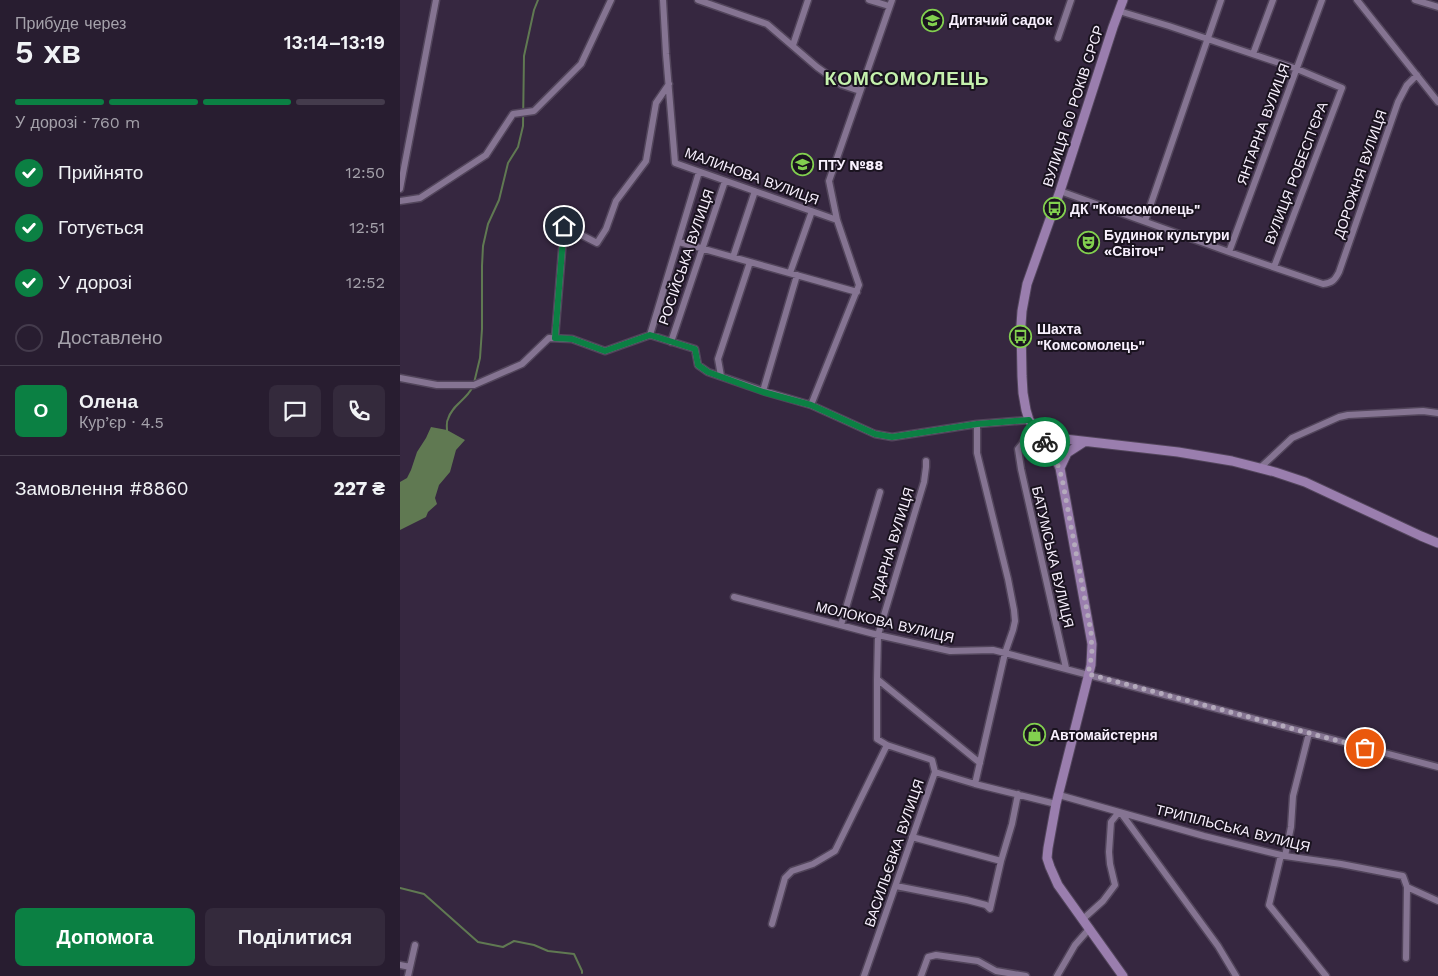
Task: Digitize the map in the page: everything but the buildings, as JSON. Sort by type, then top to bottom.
[{"type":"street","points":[[400,189],[436,0]]},
{"type":"street","points":[[400,201],[420,198],[486,155],[513,114],[534,111],[581,64],[611,0]]},
{"type":"street","name":"МАЛИНОВА ВУЛИЦЯ","points":[[664,0],[676,163],[837,220]]},
{"type":"street","points":[[698,0],[767,24],[817,67],[842,85],[860,91]]},
{"type":"street","points":[[793,46],[808,0]]},
{"type":"street","points":[[811,405],[859,285],[837,220],[829,181],[891,3],[869,0]]},
{"type":"street","points":[[1058,38],[1071,0]]},
{"type":"street","name":"ВУЛИЦЯ 60 РОКІВ СРСР","points":[[1030,422],[1023,393],[1021,325],[1027,284],[1123,0]]},
{"type":"street","points":[[1145,221],[1222,0]]},
{"type":"street","points":[[1253,54],[1273,0]]},
{"type":"street","points":[[1357,0],[1417,75],[1435,94],[1438,102]]},
{"type":"street","points":[[1415,0],[1438,7]]},
{"type":"street","name":"ЯНТАРНА ВУЛИЦЯ","points":[[1229,252],[1322,2]]},
{"type":"street","points":[[1119,11],[1297,69]]},
{"type":"street","name":"ВУЛИЦЯ РОБЕСП'ЄРА","points":[[1274,267],[1342,88],[1297,69]]},
{"type":"street","name":"ДОРОЖНЯ ВУЛИЦЯ","points":[[1274,267],[1323,284],[1334,281],[1339,272],[1398,102],[1407,85],[1417,75]]},
{"type":"street","points":[[555,338],[564,226],[597,243],[606,228],[616,201],[646,161],[656,103],[669,84]]},
{"type":"street","points":[[650,335],[699,172]]},
{"type":"street","name":"РОСІЙСЬКА ВУЛИЦЯ","points":[[671,342],[725,181]]},
{"type":"street","points":[[733,257],[756,191]]},
{"type":"street","points":[[1060,191],[1274,267]]},
{"type":"street","points":[[790,273],[812,211]]},
{"type":"street","points":[[678,242],[857,292]]},
{"type":"street","points":[[720,376],[718,359],[750,262]]},
{"type":"street","points":[[763,392],[797,275]]},
{"type":"street","points":[[400,378],[437,385],[474,385],[522,364],[549,338],[572,339],[605,351],[650,335],[695,349],[698,365],[708,372],[763,392],[811,405],[875,434],[892,437],[977,424],[1030,422],[1056,438],[1178,452],[1232,461],[1260,468],[1305,482],[1421,536],[1438,542]]},
{"type":"street","points":[[1260,468],[1292,438],[1339,417],[1423,411],[1438,412]]},
{"type":"street","points":[[1030,422],[1050,448],[1060,468],[1091,632],[1092,654],[1058,799],[1047,858],[1058,885],[1123,976]]},
{"type":"street","name":"БАТУМСЬКА ВУЛИЦЯ","points":[[1030,422],[1022,444],[1018,449],[1066,668]]},
{"type":"street","points":[[975,784],[1005,653],[1014,630],[1015,621],[978,453],[977,424]]},
{"type":"street","points":[[1060,468],[1067,453],[1085,441]]},
{"type":"street","name":"УДАРНА ВУЛИЦЯ","points":[[887,745],[877,739],[878,635],[924,482],[926,460]]},
{"type":"street","name":"УДАРНА ВУЛИЦЯ","points":[[841,625],[880,492]]},
{"type":"street","name":"МОЛОКОВА ВУЛИЦЯ","points":[[734,597],[878,635],[950,651],[993,650],[1438,767]]},
{"type":"street","points":[[877,679],[980,763]]},
{"type":"street","points":[[1309,733],[1293,796],[1291,827],[1269,905],[1326,976]]},
{"type":"street","points":[[772,924],[785,878],[792,871],[812,864],[835,851],[887,745],[932,760],[935,772]]},
{"type":"street","name":"ВАСИЛЬЄВКА ВУЛИЦЯ","points":[[864,976],[935,772],[1018,794],[1058,799]]},
{"type":"street","points":[[896,886],[967,900],[986,905],[990,909],[1018,794]]},
{"type":"street","name":"ТРИПІЛЬСЬКА ВУЛИЦЯ","points":[[1058,799],[1120,812],[1204,836],[1283,855],[1403,876],[1408,887]]},
{"type":"street","points":[[1083,919],[1102,901],[1114,886],[1109,852],[1111,822],[1120,812],[1213,938],[1236,976]]},
{"type":"street","points":[[912,837],[1001,861]]},
{"type":"street","points":[[1406,958],[1408,887],[1438,901]]},
{"type":"street","points":[[1057,976],[1075,945],[1090,928]]},
{"type":"street","points":[[408,976],[415,945]]},
{"type":"street","points":[[921,976],[928,958],[936,955],[978,961],[996,971],[1024,976]]},
{"type":"street","points":[[400,965],[410,967]]},
{"type":"shaded area","points":[[431,427],[447,430],[465,440],[456,450],[450,472],[439,485],[435,498],[437,504],[428,512],[426,517],[400,530],[400,482],[407,478],[417,452]]},
{"type":"waterway","points":[[474,383],[480,358],[482,329],[483,246],[488,224],[499,200],[508,163],[518,147],[523,126],[524,56],[538,0]]},
{"type":"waterway","points":[[447,431],[447,422],[450,414],[472,388]]},
{"type":"waterway","points":[[400,888],[424,894],[478,942],[503,947],[514,941],[534,945],[548,951],[574,954],[582,973]]},
{"type":"way so far","points":[[1045,442],[1060,468],[1091,632],[1092,654],[1088,674],[1365,748]]},
{"type":"place","name":"Дитячий садок","points":[[933,20]]},
{"type":"place","name":"ПТУ №88","points":[[802,165]]},
{"type":"place","name":"ДК \"Комсомолець\"","points":[[1054,209]]},
{"type":"place","name":"Будинок культури «Світоч\"","points":[[1088,243]]},
{"type":"place","name":"Шахта \"Комсомолець\"","points":[[1021,337]]},
{"type":"place","name":"Автомайстерня","points":[[1034,735]]},
{"type":"district","name":"КОМСОМОЛЕЦЬ","points":[[907,78]]},
{"type":"route","points":[[564,226],[555,338],[572,339],[605,351],[650,335],[695,349],[698,365],[708,372],[763,392],[811,405],[883,436],[892,437],[977,424],[1029,420],[1045,442]]}]
